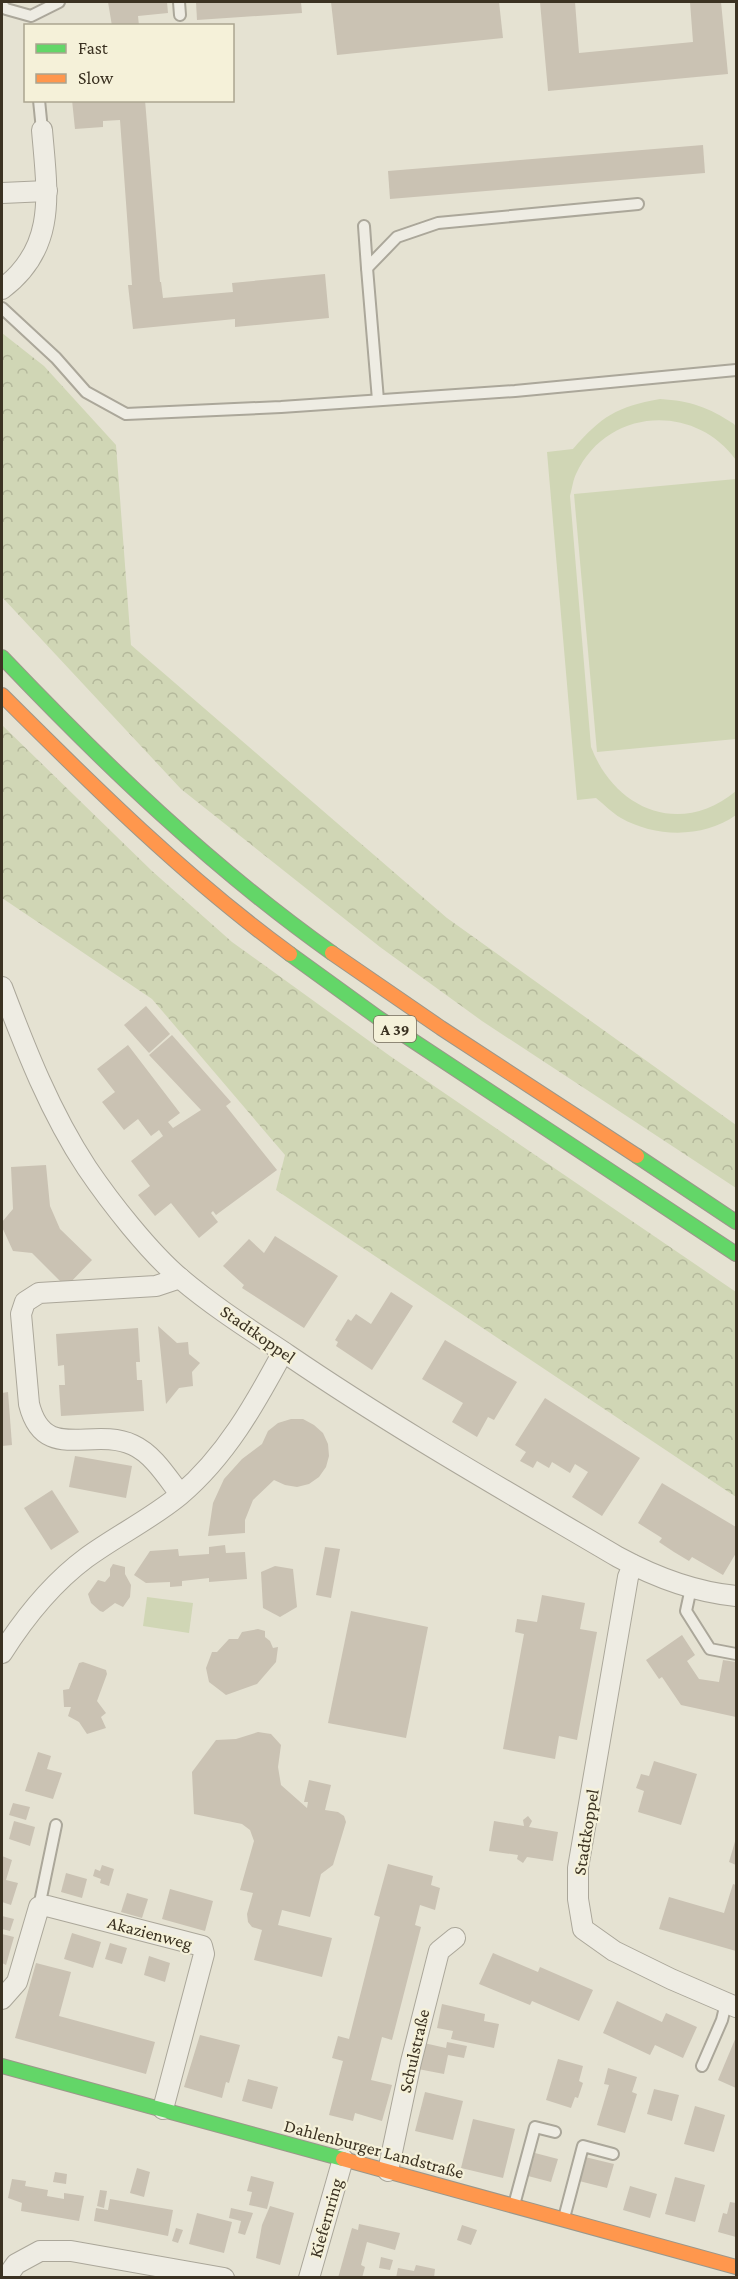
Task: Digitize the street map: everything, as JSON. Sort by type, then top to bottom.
[{"type":"main road","name":"A 39","points":[[2,657],[100,757],[168,820],[268,905],[393,996],[736,1222]]},
{"type":"main road","name":"A 39","points":[[2,695],[149,837],[252,926],[378,1017],[736,1254]]},
{"type":"main road","name":"Dahlenburger Landstraße","points":[[2,2066],[736,2267]]},
{"type":"street","points":[[2,289],[30,262],[40,243],[45,222],[47,191],[42,130]]},
{"type":"street","points":[[2,193],[47,191]]},
{"type":"street","name":"Stadtkoppel","points":[[2,987],[42,1088],[71,1142],[88,1169],[127,1220],[180,1278],[283,1352],[414,1437],[633,1565],[691,1588],[736,1596]]},
{"type":"street","points":[[180,1278],[156,1286],[39,1293],[26,1302],[21,1314],[29,1404],[38,1427],[47,1436],[58,1439],[107,1438],[134,1445],[154,1462],[180,1494]]},
{"type":"street","points":[[2,1653],[30,1612],[66,1575],[87,1558],[147,1519],[180,1494],[207,1469],[229,1443],[262,1391],[283,1352]]},
{"type":"street","name":"Stadtkoppel","points":[[633,1565],[628,1577],[578,1868],[578,1899],[583,1929],[614,1951],[731,2005]]},
{"type":"street","name":"Akazienweg","points":[[39,1907],[47,1906],[202,1947],[204,1954],[163,2109]]},
{"type":"street","points":[[2,1999],[17,1982],[39,1907]]},
{"type":"street","name":"Schulstraße","points":[[388,2171],[411,2062],[439,1951],[455,1938]]},
{"type":"street","name":"Kiefernring","points":[[309,2277],[343,2159]]},
{"type":"street","points":[[6,2277],[16,2264],[40,2251],[71,2251],[224,2277]]},
{"type":"lane","points":[[2,5],[32,21],[59,2]]},
{"type":"lane","points":[[179,2],[180,15]]},
{"type":"lane","points":[[39,102],[42,130]]},
{"type":"lane","points":[[367,268],[397,237],[438,223],[638,204]]},
{"type":"lane","points":[[364,226],[378,400]]},
{"type":"lane","points":[[2,308],[56,358],[86,392],[126,414],[281,407],[515,391],[736,370]]},
{"type":"lane","points":[[691,1588],[687,1611],[710,1649],[736,1653]]},
{"type":"lane","points":[[39,1907],[56,1826]]},
{"type":"lane","points":[[702,2066],[731,2005]]},
{"type":"lane","points":[[514,2206],[535,2127],[555,2132]]},
{"type":"lane","points":[[563,2219],[583,2146],[612,2154]]},
{"type":"green space","points":[[2,333],[44,366],[116,445],[131,645],[447,918],[736,1125],[736,1188],[482,1021],[380,947],[181,789],[2,597]]},
{"type":"green space","points":[[660,399],[699,406],[734,424],[736,427],[736,460],[719,441],[698,429],[676,422],[652,421],[629,425],[608,436],[590,452],[576,474],[570,496],[591,747],[602,769],[616,787],[633,801],[652,810],[672,814],[694,812],[715,805],[736,791],[736,815],[709,828],[680,833],[664,832],[635,825],[618,816],[596,798],[577,800],[547,452],[573,449],[593,428],[611,415],[632,406]]},
{"type":"green space","points":[[736,479],[736,739],[597,752],[574,494]]},
{"type":"green space","points":[[2,725],[152,871],[232,942],[390,1056],[736,1292],[736,1497],[276,1190],[285,1155],[152,999],[2,898]]},
{"type":"green space","points":[[147,1597],[193,1603],[189,1633],[143,1626]]},
{"type":"building","points":[[108,2],[167,2],[168,13],[138,16],[139,24],[112,24]]},
{"type":"building","points":[[196,2],[301,2],[302,13],[197,20]]},
{"type":"building","points":[[331,2],[499,2],[503,38],[337,55]]},
{"type":"building","points":[[540,2],[575,2],[579,53],[693,42],[690,2],[721,2],[728,74],[548,91]]},
{"type":"building","points":[[72,102],[145,102],[163,298],[233,292],[232,283],[325,274],[329,318],[235,327],[235,319],[133,329],[128,285],[132,285],[120,120],[103,121],[103,127],[75,129]]},
{"type":"building","points":[[703,145],[705,173],[390,199],[388,171]]},
{"type":"building","points":[[146,1006],[170,1034],[149,1053],[124,1025]]},
{"type":"building","points":[[172,1035],[231,1102],[226,1106],[277,1170],[216,1215],[213,1211],[211,1213],[218,1222],[199,1238],[171,1203],[155,1216],[138,1195],[150,1186],[131,1161],[163,1136],[159,1130],[151,1136],[138,1119],[124,1130],[102,1102],[115,1092],[97,1069],[128,1045],[180,1113],[168,1122],[173,1128],[201,1110],[149,1055]]},
{"type":"building","points":[[46,1165],[50,1206],[60,1229],[92,1260],[66,1287],[32,1253],[13,1251],[2,1227],[2,1222],[13,1209],[11,1167]]},
{"type":"building","points":[[275,1236],[338,1276],[304,1328],[242,1288],[244,1285],[223,1266],[249,1239],[264,1253]]},
{"type":"building","points":[[391,1292],[413,1306],[372,1370],[336,1346],[338,1342],[335,1340],[348,1319],[351,1321],[356,1314],[371,1324]]},
{"type":"building","points":[[158,1326],[177,1343],[188,1342],[189,1354],[200,1363],[192,1372],[193,1386],[179,1388],[166,1404]]},
{"type":"building","points":[[138,1328],[140,1362],[136,1362],[137,1380],[142,1380],[144,1411],[61,1416],[59,1385],[65,1385],[64,1365],[58,1366],[56,1334]]},
{"type":"building","points":[[445,1340],[517,1382],[494,1420],[488,1417],[477,1437],[452,1422],[463,1403],[422,1379]]},
{"type":"building","points":[[8,1392],[12,1445],[2,1446],[2,1393]]},
{"type":"building","points":[[545,1398],[640,1458],[602,1516],[572,1497],[588,1472],[575,1464],[570,1473],[552,1462],[549,1468],[537,1461],[533,1468],[520,1461],[526,1452],[515,1445]]},
{"type":"building","points":[[291,1419],[303,1419],[323,1433],[328,1444],[329,1456],[326,1467],[319,1477],[309,1484],[297,1487],[274,1480],[253,1500],[245,1520],[245,1533],[208,1536],[213,1503],[224,1479],[242,1459],[262,1444],[268,1431],[278,1423]]},
{"type":"building","points":[[75,1456],[132,1466],[126,1498],[69,1487]]},
{"type":"building","points":[[662,1483],[736,1527],[736,1553],[723,1575],[692,1557],[689,1561],[674,1552],[659,1542],[662,1538],[638,1523]]},
{"type":"building","points":[[52,1490],[79,1532],[51,1550],[24,1508]]},
{"type":"building","points":[[225,1545],[226,1553],[245,1552],[247,1579],[209,1582],[209,1578],[182,1581],[182,1586],[170,1587],[170,1582],[146,1583],[134,1575],[150,1551],[178,1549],[179,1556],[209,1554],[209,1547]]},
{"type":"building","points":[[325,1547],[340,1549],[331,1598],[316,1595]]},
{"type":"building","points":[[113,1564],[125,1567],[125,1574],[131,1585],[130,1597],[123,1607],[115,1603],[103,1612],[91,1603],[88,1594],[98,1580],[105,1582],[110,1576]]},
{"type":"building","points":[[275,1566],[293,1569],[297,1607],[280,1617],[263,1608],[261,1572]]},
{"type":"building","points":[[542,1595],[585,1603],[580,1629],[597,1632],[577,1740],[559,1736],[555,1759],[503,1749],[524,1634],[515,1632],[517,1619],[537,1622]]},
{"type":"building","points":[[351,1611],[428,1627],[406,1738],[328,1723]]},
{"type":"building","points":[[258,1629],[265,1631],[265,1637],[273,1648],[278,1647],[276,1662],[257,1684],[226,1695],[209,1682],[206,1668],[212,1652],[217,1652],[229,1639],[238,1639],[242,1632]]},
{"type":"building","points":[[682,1635],[695,1655],[687,1661],[699,1679],[719,1682],[723,1660],[736,1662],[736,1717],[681,1705],[662,1677],[659,1679],[646,1660]]},
{"type":"building","points":[[83,1662],[106,1670],[107,1674],[97,1701],[106,1713],[101,1717],[106,1728],[87,1734],[79,1722],[68,1716],[71,1707],[64,1707],[63,1690],[69,1689],[79,1663]]},
{"type":"building","points":[[258,1732],[271,1734],[281,1745],[278,1767],[281,1785],[307,1808],[308,1802],[304,1802],[309,1780],[331,1785],[325,1810],[338,1812],[344,1816],[346,1822],[333,1865],[321,1874],[310,1917],[282,1910],[278,1925],[332,1938],[322,1977],[254,1960],[262,1930],[252,1927],[248,1922],[247,1914],[253,1893],[240,1890],[254,1841],[250,1830],[242,1824],[194,1814],[192,1772],[216,1740],[236,1739]]},
{"type":"building","points":[[38,1752],[51,1756],[47,1769],[62,1773],[53,1799],[25,1791]]},
{"type":"building","points":[[654,1761],[697,1774],[681,1825],[638,1812],[644,1791],[636,1788],[641,1774],[649,1776]]},
{"type":"building","points":[[13,1803],[30,1807],[26,1820],[9,1815]]},
{"type":"building","points":[[528,1816],[532,1821],[529,1827],[558,1832],[553,1861],[527,1857],[523,1863],[517,1859],[518,1855],[489,1851],[494,1821],[524,1826],[523,1820]]},
{"type":"building","points":[[14,1821],[35,1827],[30,1846],[9,1839]]},
{"type":"building","points":[[736,1838],[736,1865],[729,1862]]},
{"type":"building","points":[[2,1856],[12,1860],[6,1880],[18,1883],[11,1905],[2,1902]]},
{"type":"building","points":[[388,1864],[433,1876],[431,1885],[440,1888],[435,1910],[420,1905],[415,1925],[421,1927],[392,2040],[382,2037],[371,2080],[392,2085],[382,2121],[355,2113],[353,2121],[329,2115],[343,2061],[332,2058],[338,2036],[349,2039],[380,1917],[374,1915]]},
{"type":"building","points":[[102,1865],[114,1869],[109,1886],[100,1883],[101,1879],[93,1876],[95,1869],[100,1871]]},
{"type":"building","points":[[66,1873],[87,1879],[82,1898],[61,1892]]},
{"type":"building","points":[[733,1884],[736,1885],[736,1951],[659,1929],[669,1897],[724,1913]]},
{"type":"building","points":[[170,1889],[213,1901],[205,1931],[162,1919]]},
{"type":"building","points":[[127,1893],[148,1899],[142,1918],[121,1912]]},
{"type":"building","points":[[2,1916],[14,1919],[10,1931],[2,1929]]},
{"type":"building","points":[[72,1933],[101,1942],[93,1968],[64,1959]]},
{"type":"building","points":[[2,1934],[14,1937],[6,1965],[2,1963]]},
{"type":"building","points":[[110,1943],[127,1948],[122,1964],[105,1959]]},
{"type":"building","points":[[493,1953],[538,1972],[540,1967],[593,1990],[579,2021],[532,2001],[530,2005],[479,1984]]},
{"type":"building","points":[[149,1956],[170,1963],[165,1982],[144,1975]]},
{"type":"building","points":[[36,1963],[71,1972],[59,2016],[155,2042],[146,2074],[15,2038]]},
{"type":"building","points":[[617,2001],[662,2022],[666,2013],[697,2027],[683,2058],[655,2045],[650,2055],[603,2033]]},
{"type":"building","points":[[442,2004],[485,2014],[484,2021],[499,2024],[494,2048],[451,2039],[453,2031],[437,2028]]},
{"type":"building","points":[[200,2035],[240,2045],[229,2083],[226,2082],[222,2098],[184,2087]]},
{"type":"building","points":[[736,2037],[736,2088],[718,2080]]},
{"type":"building","points":[[447,2042],[467,2046],[464,2058],[448,2055],[444,2074],[418,2069],[424,2043],[446,2048]]},
{"type":"building","points":[[558,2059],[583,2066],[579,2081],[583,2083],[578,2098],[575,2097],[571,2108],[546,2100]]},
{"type":"building","points":[[608,2068],[637,2077],[632,2092],[637,2094],[625,2133],[597,2125],[609,2085],[604,2084]]},
{"type":"building","points":[[248,2079],[278,2087],[272,2109],[242,2101]]},
{"type":"building","points":[[654,2089],[679,2095],[672,2121],[647,2114]]},
{"type":"building","points":[[425,2092],[463,2101],[453,2140],[415,2131]]},
{"type":"building","points":[[695,2106],[725,2115],[714,2152],[684,2144]]},
{"type":"building","points":[[473,2119],[515,2129],[503,2178],[461,2168]]},
{"type":"building","points":[[535,2153],[558,2159],[551,2182],[528,2176]]},
{"type":"building","points":[[585,2157],[614,2164],[607,2188],[579,2181]]},
{"type":"building","points":[[137,2168],[150,2172],[144,2197],[130,2193]]},
{"type":"building","points":[[55,2172],[67,2174],[66,2184],[53,2182]]},
{"type":"building","points":[[251,2176],[274,2182],[267,2209],[249,2205],[252,2192],[247,2191]]},
{"type":"building","points":[[675,2177],[705,2185],[695,2222],[665,2214]]},
{"type":"building","points":[[12,2179],[26,2181],[25,2186],[48,2190],[47,2196],[64,2199],[64,2193],[84,2196],[79,2221],[21,2211],[22,2203],[8,2198]]},
{"type":"building","points":[[630,2186],[657,2194],[650,2218],[623,2210]]},
{"type":"building","points":[[100,2190],[107,2191],[104,2208],[97,2206]]},
{"type":"building","points":[[110,2199],[173,2210],[168,2236],[94,2221],[96,2208],[108,2210]]},
{"type":"building","points":[[730,2202],[736,2203],[736,2237],[718,2232],[723,2213],[727,2214]]},
{"type":"building","points":[[270,2206],[294,2213],[280,2265],[256,2258],[262,2225]]},
{"type":"building","points":[[231,2208],[253,2213],[245,2235],[238,2233],[241,2221],[229,2218]]},
{"type":"building","points":[[197,2213],[232,2222],[224,2253],[189,2244]]},
{"type":"building","points":[[359,2224],[400,2233],[395,2250],[367,2242],[361,2265],[365,2267],[362,2278],[338,2278],[352,2228],[358,2230]]},
{"type":"building","points":[[462,2225],[477,2230],[471,2245],[457,2240]]},
{"type":"building","points":[[176,2228],[183,2230],[178,2243],[172,2241]]},
{"type":"building","points":[[381,2257],[393,2260],[390,2270],[379,2268]]},
{"type":"building","points":[[416,2265],[435,2269],[434,2278],[396,2278],[398,2268],[414,2271]]},
{"type":"traffic: fast","points":[[2,657],[119,775],[201,850],[287,920],[332,953]]},
{"type":"traffic: fast","points":[[290,954],[377,1017],[736,1254]]},
{"type":"traffic: fast","points":[[637,1156],[736,1222]]},
{"type":"traffic: fast","points":[[2,2066],[343,2159]]},
{"type":"traffic: slow","points":[[2,695],[177,863],[251,925],[290,954]]},
{"type":"traffic: slow","points":[[332,953],[441,1028],[637,1156]]},
{"type":"traffic: slow","points":[[343,2159],[736,2267]]}]
